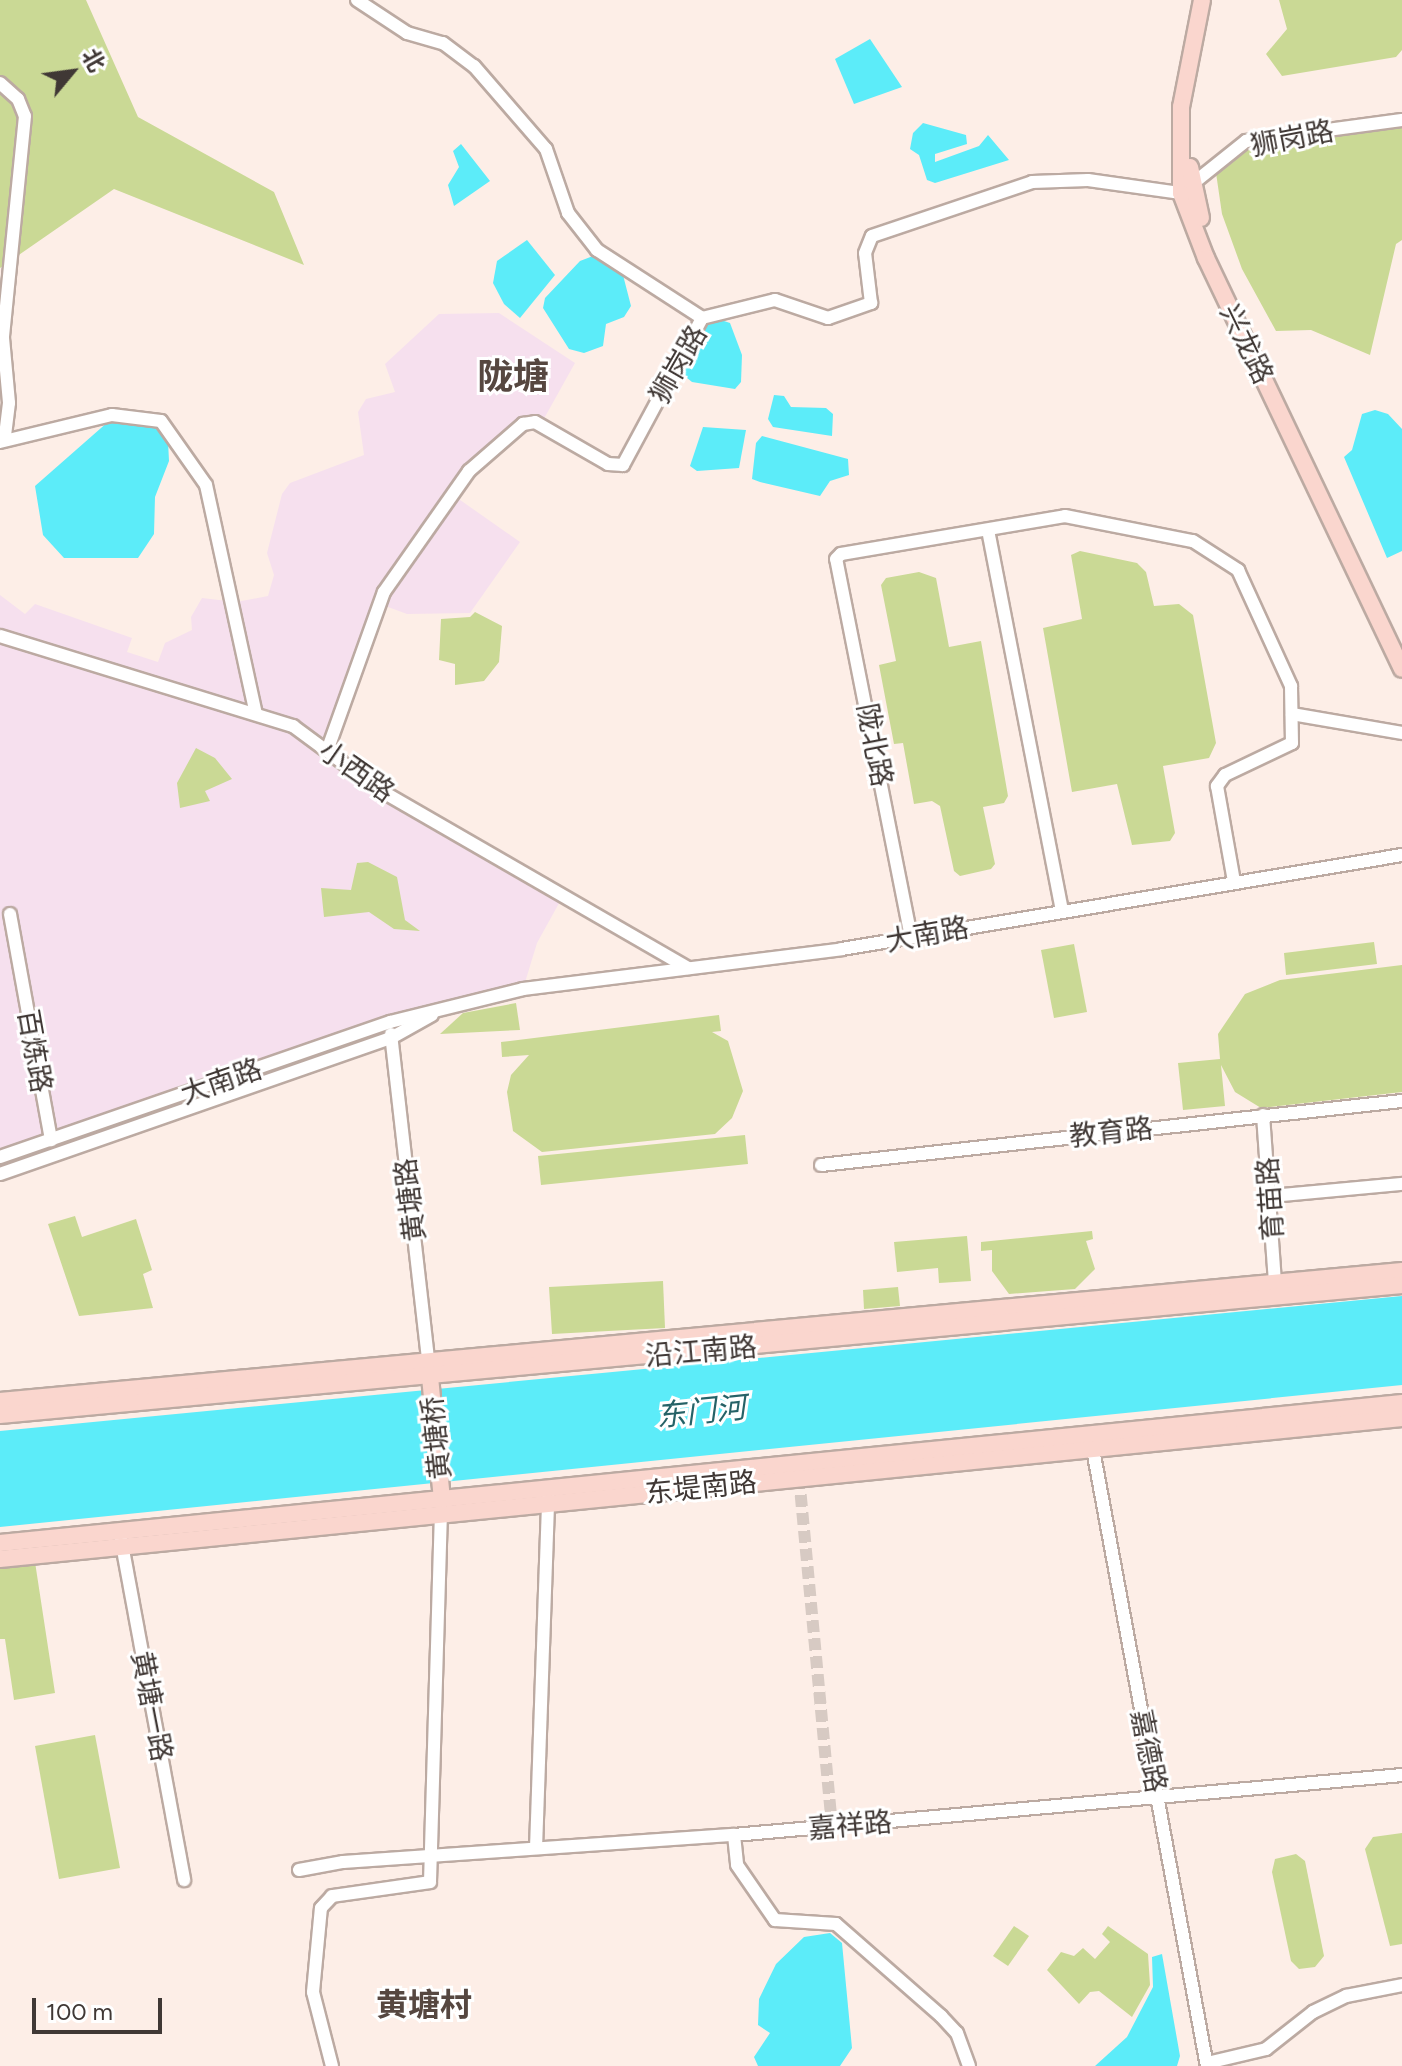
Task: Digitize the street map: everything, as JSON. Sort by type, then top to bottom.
[{"type":"main road","name":"兴龙路","points":[[1202,0],[1181,107],[1186,189],[1206,258],[1402,669]]},
{"type":"main road","name":"兴龙路","points":[[1213,0],[1191,92],[1186,189],[1402,647]]},
{"type":"main road","name":"沿江南路","points":[[0,1415],[429,1368],[1402,1271]]},
{"type":"main road","name":"沿江南路","points":[[0,1401],[429,1368],[1402,1285]]},
{"type":"main road","name":"黄塘桥","points":[[429,1368],[442,1506]]},
{"type":"main road","name":"东堤南路","points":[[0,1543],[548,1496],[1092,1441],[1402,1403]]},
{"type":"main road","name":"东堤南路","points":[[1092,1441],[1402,1418]]},
{"type":"main road","name":"东堤南路","points":[[0,1559],[122,1549],[442,1506]]},
{"type":"street","points":[[357,0],[407,33],[443,43],[474,66],[546,149],[568,213],[597,250],[702,318]]},
{"type":"street","points":[[0,83],[18,99],[25,125],[11,218],[13,272],[3,338],[9,403],[2,439],[112,415],[161,421],[206,485],[256,714]]},
{"type":"street","name":"狮岗路","points":[[327,751],[384,592],[469,471],[523,424],[535,422],[608,464],[623,465],[702,318],[775,300],[828,318],[871,303],[865,253],[872,236],[1032,182],[1088,180],[1186,189],[1246,141],[1402,120]]},
{"type":"street","points":[[1062,911],[988,530],[1065,516],[1193,541],[1238,570],[1291,686],[1292,743],[1225,775],[1217,786],[1234,881]]},
{"type":"street","name":"陇北路","points":[[911,937],[838,555],[988,530]]},
{"type":"street","name":"小西路","points":[[0,636],[293,726],[378,789],[688,968]]},
{"type":"street","points":[[1292,714],[1402,733]]},
{"type":"street","name":"大南路","points":[[0,1157],[390,1022],[523,989],[911,937],[1402,855]]},
{"type":"street","name":"百炼路","points":[[10,914],[51,1140]]},
{"type":"street","name":"大南路","points":[[0,1174],[391,1038],[450,1005]]},
{"type":"street","name":"黄塘路","points":[[390,1022],[429,1368]]},
{"type":"street","name":"教育路","points":[[821,1165],[1402,1101]]},
{"type":"street","name":"育苗路","points":[[1263,1115],[1272,1196],[1275,1282]]},
{"type":"street","points":[[1272,1196],[1402,1184]]},
{"type":"street","name":"嘉德路","points":[[1092,1441],[1207,2065]]},
{"type":"street","points":[[536,1848],[548,1496]]},
{"type":"street","points":[[332,2066],[313,1992],[321,1908],[332,1896],[430,1882],[442,1506]]},
{"type":"street","name":"黄塘一路","points":[[119,1532],[184,1880]]},
{"type":"street","name":"嘉祥路","points":[[299,1870],[431,1855],[734,1835],[1402,1775]]},
{"type":"street","points":[[734,1835],[737,1865],[775,1920],[836,1924],[957,2033],[969,2066]]},
{"type":"street","points":[[1207,2065],[1266,2049],[1313,2012],[1346,1996],[1402,1985]]},
{"type":"shaded area","points":[[499,313],[575,363],[541,424],[523,424],[453,495],[520,542],[470,613],[407,614],[380,604],[327,751],[563,896],[537,943],[523,989],[450,1005],[0,1157],[0,595],[25,614],[35,604],[132,638],[127,652],[158,662],[165,643],[192,630],[191,617],[202,598],[236,602],[268,596],[274,575],[267,553],[282,494],[290,483],[364,455],[358,412],[366,399],[395,392],[385,364],[439,314]]},
{"type":"green space","points":[[0,0],[86,0],[138,117],[274,192],[304,265],[114,189],[0,268]]},
{"type":"green space","points":[[1279,0],[1402,0],[1402,50],[1396,57],[1282,76],[1266,54],[1287,29]]},
{"type":"green space","points":[[1402,120],[1402,240],[1396,244],[1370,355],[1311,330],[1276,331],[1242,269],[1222,214],[1215,166],[1246,141]]},
{"type":"green space","points":[[1080,551],[1137,563],[1146,572],[1154,606],[1179,604],[1193,615],[1216,743],[1209,758],[1163,766],[1175,833],[1170,841],[1132,845],[1117,784],[1072,792],[1043,628],[1082,619],[1071,555]]},
{"type":"green space","points":[[919,572],[936,578],[949,647],[981,641],[1008,796],[1004,803],[983,807],[995,864],[991,869],[960,876],[954,871],[940,806],[932,801],[914,804],[903,743],[894,744],[879,665],[896,661],[881,585],[886,578]]},
{"type":"green space","points":[[475,612],[502,626],[499,662],[484,681],[455,685],[455,664],[439,660],[441,619],[470,617]]},
{"type":"green space","points":[[196,748],[215,758],[232,779],[205,791],[210,801],[180,808],[177,783]]},
{"type":"green space","points":[[368,862],[397,877],[405,920],[420,931],[394,929],[369,912],[324,917],[321,888],[351,890],[357,863]]},
{"type":"green space","points":[[1374,942],[1377,964],[1286,975],[1284,953]]},
{"type":"green space","points":[[1074,944],[1087,1012],[1054,1018],[1041,950]]},
{"type":"green space","points":[[1402,965],[1402,1092],[1261,1108],[1235,1092],[1221,1065],[1225,1106],[1183,1110],[1178,1063],[1220,1059],[1218,1034],[1245,994],[1280,980]]},
{"type":"green space","points":[[516,1003],[520,1030],[440,1034],[463,1013]]},
{"type":"green space","points":[[719,1015],[721,1031],[712,1032],[728,1041],[743,1091],[732,1118],[715,1134],[542,1152],[513,1131],[507,1092],[511,1075],[529,1055],[502,1057],[501,1042]]},
{"type":"green space","points":[[745,1135],[748,1164],[541,1185],[538,1156]]},
{"type":"green space","points":[[75,1216],[82,1237],[136,1219],[152,1270],[143,1274],[153,1308],[79,1316],[48,1224]]},
{"type":"green space","points":[[1092,1231],[1093,1239],[1086,1241],[1095,1269],[1075,1289],[1009,1294],[992,1271],[992,1250],[981,1251],[981,1242]]},
{"type":"green space","points":[[967,1236],[971,1281],[939,1283],[938,1268],[897,1272],[894,1242]]},
{"type":"green space","points":[[663,1281],[665,1328],[552,1334],[549,1287]]},
{"type":"green space","points":[[898,1287],[900,1306],[864,1309],[863,1290]]},
{"type":"green space","points":[[35,1562],[55,1693],[14,1700],[5,1639],[0,1639],[0,1567]]},
{"type":"green space","points":[[95,1735],[120,1868],[59,1879],[35,1746]]},
{"type":"green space","points":[[1402,1833],[1402,1944],[1390,1946],[1365,1849],[1373,1837]]},
{"type":"green space","points":[[1296,1854],[1305,1861],[1324,1956],[1315,1967],[1299,1969],[1291,1961],[1272,1872],[1275,1859]]},
{"type":"green space","points":[[1014,1926],[1029,1936],[1008,1966],[993,1956]]},
{"type":"green space","points":[[1108,1926],[1148,1954],[1150,1985],[1132,2017],[1099,1991],[1090,1992],[1079,2004],[1047,1970],[1061,1952],[1074,1956],[1083,1948],[1095,1959],[1110,1942],[1102,1934]]},
{"type":"water","points":[[870,39],[902,87],[854,104],[835,59]]},
{"type":"water","points":[[923,123],[966,135],[967,144],[935,154],[935,162],[979,146],[988,135],[1009,160],[935,183],[927,180],[919,155],[910,149],[913,133]]},
{"type":"water","points":[[461,144],[490,181],[454,206],[448,185],[459,167],[453,151]]},
{"type":"water","points":[[527,240],[555,275],[520,318],[504,304],[493,283],[497,261]]},
{"type":"water","points":[[593,256],[623,275],[631,306],[624,317],[606,324],[603,346],[584,353],[569,349],[543,308],[545,298],[580,261]]},
{"type":"water","points":[[721,320],[730,323],[742,355],[741,382],[735,389],[692,382],[681,373],[700,328]]},
{"type":"water","points":[[774,395],[784,396],[791,407],[826,408],[833,414],[832,436],[773,427],[768,419]]},
{"type":"water","points":[[1375,410],[1388,414],[1402,429],[1402,551],[1387,558],[1344,457],[1352,450],[1362,414]]},
{"type":"water","points":[[151,420],[168,441],[169,461],[155,497],[154,534],[138,558],[64,558],[43,535],[35,486],[109,421]]},
{"type":"water","points":[[703,427],[746,430],[739,468],[697,471],[690,466]]},
{"type":"water","points":[[762,436],[848,459],[849,475],[830,481],[820,496],[752,479],[756,443]]},
{"type":"water","name":"东门河","points":[[1402,1296],[1402,1385],[0,1527],[0,1431]]},
{"type":"water","points":[[830,1933],[842,1943],[852,2048],[840,2066],[758,2066],[754,2057],[770,2033],[758,2025],[759,1999],[776,1964],[804,1937]]},
{"type":"water","points":[[1162,1954],[1180,2056],[1177,2066],[1095,2066],[1127,2037],[1153,1987],[1152,1957]]},
{"type":"tunnel","points":[[799,1477],[832,1827]]},
{"type":"district","name":"陇塘","points":[[513,377]]},
{"type":"district","name":"黄塘村","points":[[424,2005]]}]
